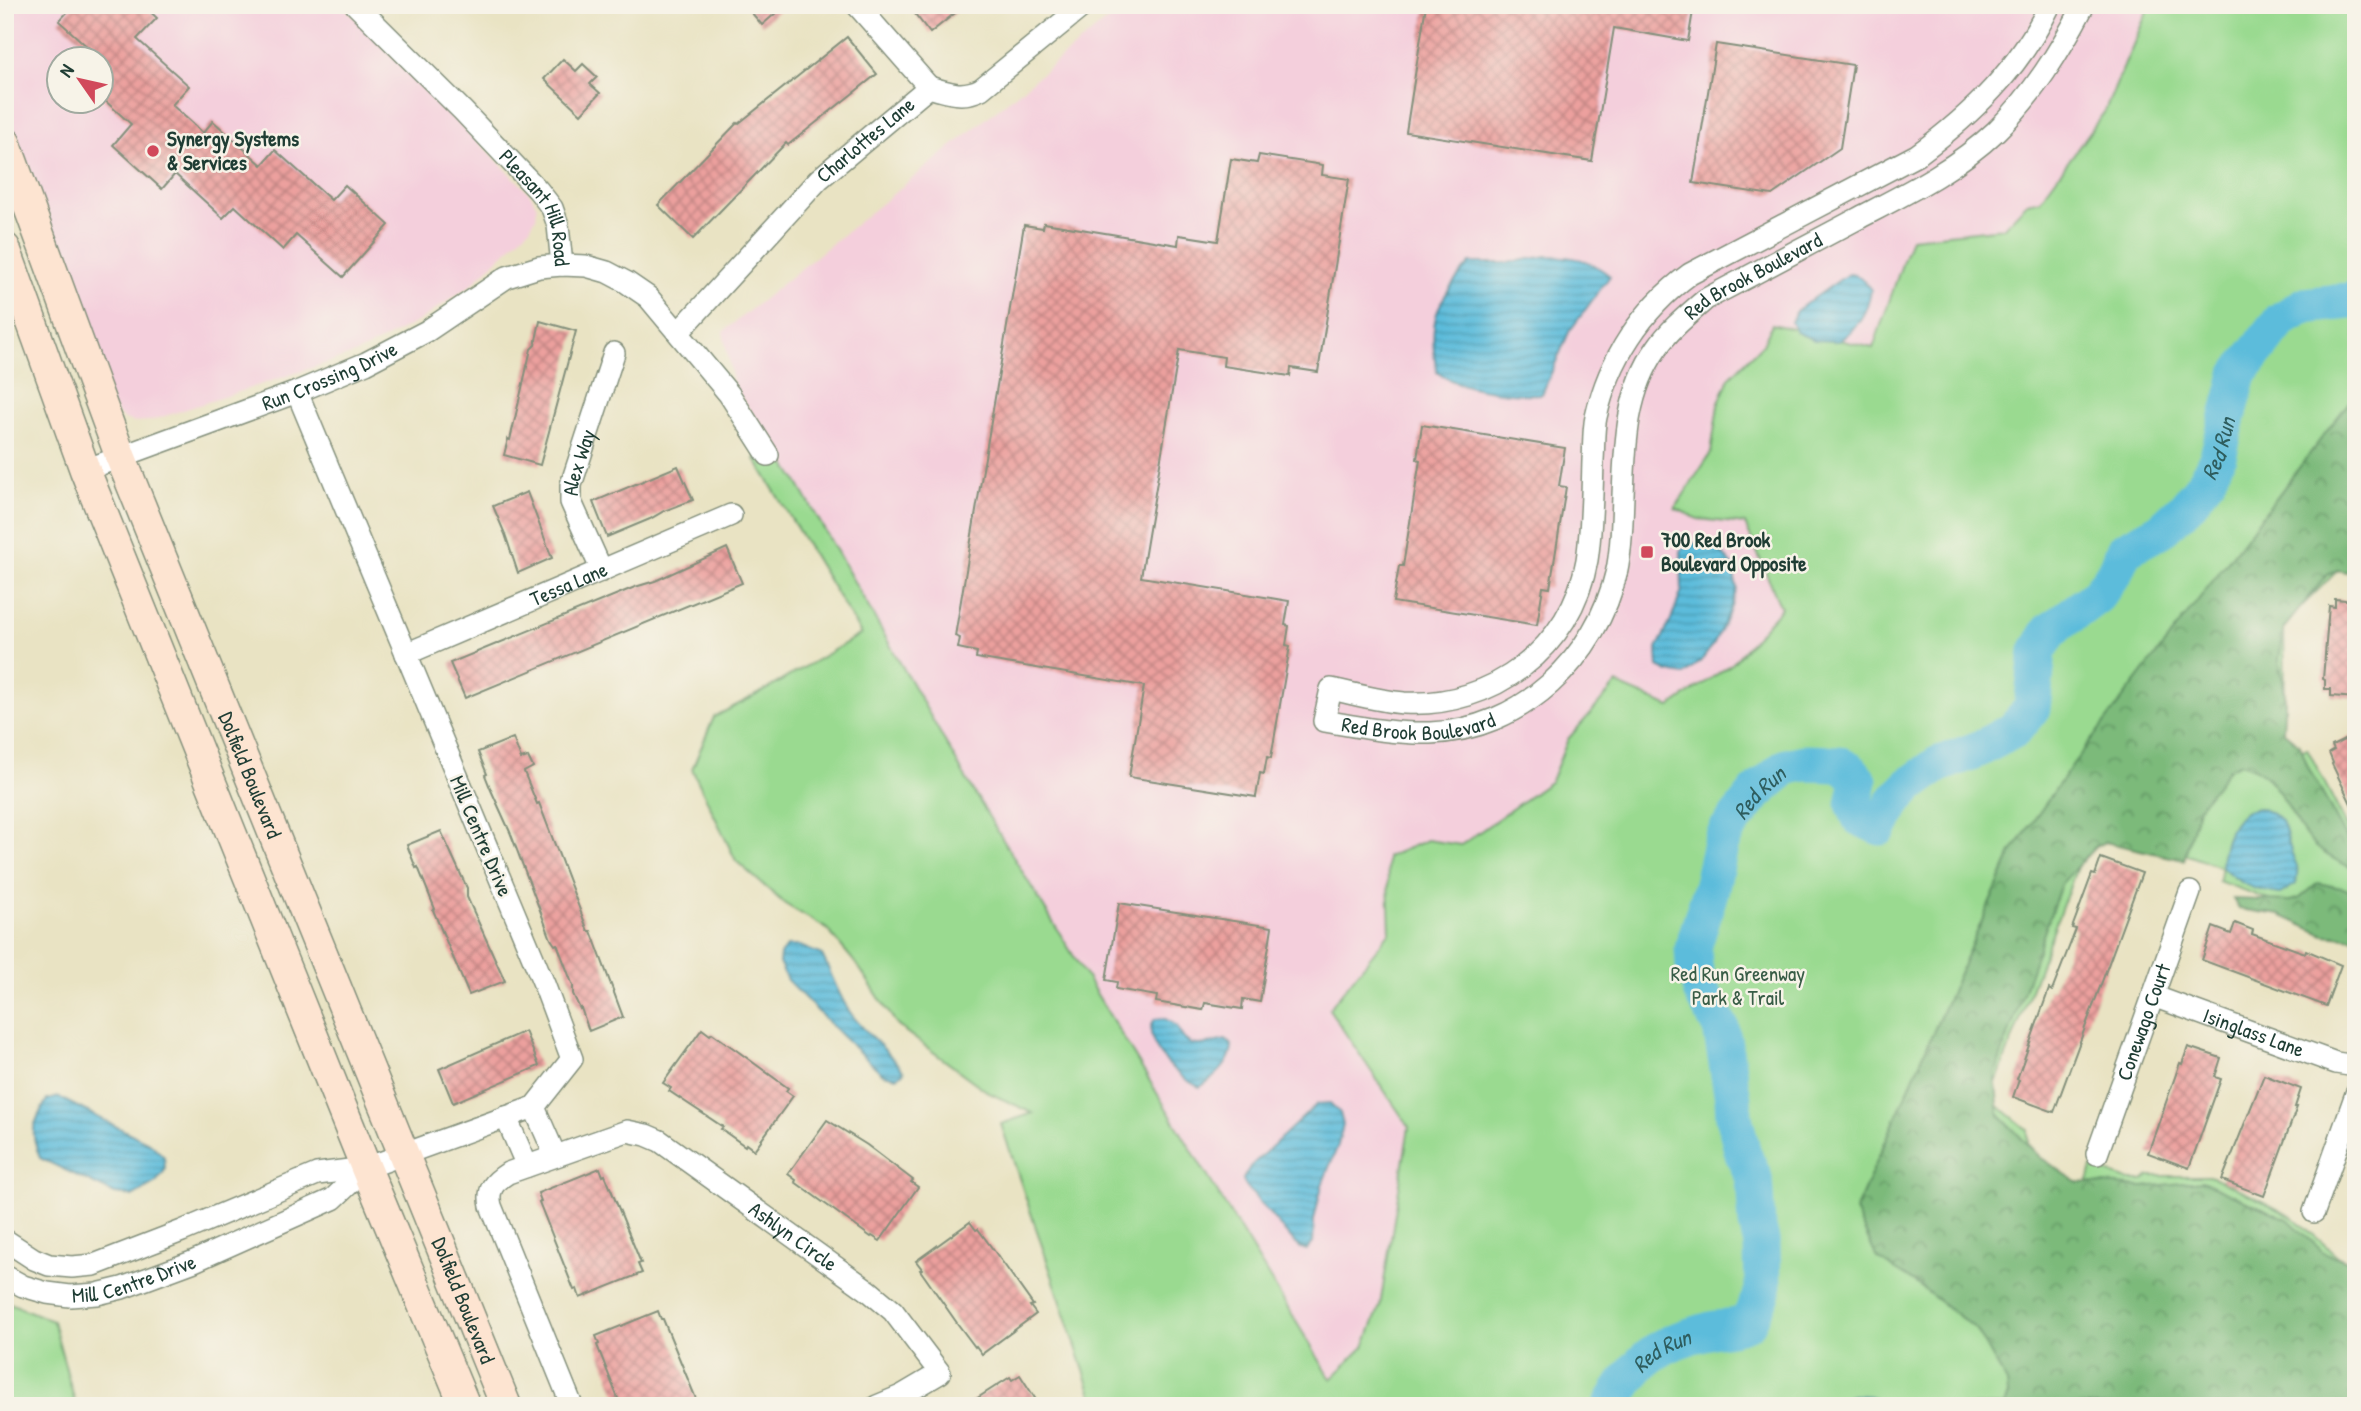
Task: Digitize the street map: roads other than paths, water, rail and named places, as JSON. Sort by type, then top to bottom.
[{"type":"main road","name":"Dolfield Boulevard","points":[[5,142],[121,458],[402,1156],[506,1406]]},
{"type":"main road","name":"Dolfield Boulevard","points":[[5,248],[85,470],[366,1168],[466,1406]]},
{"type":"street","name":"Pleasant Hill Road","points":[[356,5],[463,111],[545,199],[552,208],[558,225],[562,265],[586,266],[626,282],[648,297],[729,394],[768,455]]},
{"type":"street","points":[[857,5],[929,87]]},
{"type":"street","name":"Charlottes Lane","points":[[679,332],[819,179],[929,87],[959,95],[981,89],[1084,5]]},
{"type":"street","name":"Red Brook Boulevard","points":[[2050,5],[2021,56],[1973,111],[1951,131],[1917,155],[1689,274],[1658,301],[1634,328],[1608,378],[1596,419],[1590,534],[1580,590],[1567,618],[1551,641],[1529,663],[1502,681],[1475,694],[1430,703],[1394,702],[1331,689],[1324,721],[1401,732],[1432,733],[1459,729],[1492,720],[1550,685],[1580,652],[1607,602],[1617,570],[1621,540],[1626,429],[1631,402],[1643,371],[1657,347],[1678,323],[1706,299],[1931,180],[1968,154],[1996,131],[2019,106],[2052,62],[2084,5]]},
{"type":"street","name":"Run Crossing Drive","points":[[85,470],[297,392],[366,363],[427,331],[506,277],[539,267],[562,265]]},
{"type":"street","name":"Alex Way","points":[[602,571],[571,502],[570,485],[614,353]]},
{"type":"street","name":"Mill Centre Drive","points":[[5,1240],[34,1259],[49,1265],[72,1268],[94,1265],[317,1174],[366,1168],[534,1107],[572,1059],[544,984],[297,392]]},
{"type":"street","name":"Tessa Lane","points":[[406,654],[731,515]]},
{"type":"street","name":"Conewago Court","points":[[2097,1154],[2190,892]]},
{"type":"street","name":"Isinglass Lane","points":[[2153,996],[2336,1063],[2356,1066]]},
{"type":"street","points":[[2314,1212],[2356,1094]]},
{"type":"street","points":[[534,1107],[555,1155]]},
{"type":"street","points":[[506,1117],[527,1166]]},
{"type":"street","name":"Ashlyn Circle","points":[[572,1406],[489,1198],[493,1184],[527,1166],[619,1133],[635,1132],[660,1141],[882,1300],[904,1324],[940,1373],[901,1396],[877,1406]]},
{"type":"street","name":"Mill Centre Drive","points":[[5,1276],[23,1286],[70,1296],[97,1294],[122,1288],[192,1262],[333,1199],[366,1168]]},
{"type":"water","points":[[1547,256],[1581,260],[1595,265],[1610,276],[1569,332],[1542,394],[1516,394],[1472,387],[1437,372],[1433,339],[1437,313],[1449,289],[1470,263],[1508,263]]},
{"type":"water","points":[[1848,274],[1864,281],[1871,290],[1861,319],[1851,331],[1839,341],[1814,340],[1796,332],[1791,322],[1796,311]]},
{"type":"water","points":[[1698,543],[1718,549],[1732,564],[1737,589],[1713,645],[1701,661],[1684,675],[1658,667],[1657,649],[1682,590],[1681,550],[1687,544]]},
{"type":"water","points":[[2259,808],[2276,816],[2283,824],[2297,866],[2296,884],[2280,894],[2248,886],[2221,866],[2224,845],[2233,824],[2245,812]]},
{"type":"water","points":[[787,946],[800,946],[822,955],[847,1008],[904,1072],[897,1077],[883,1074],[787,980],[779,963],[780,955]]},
{"type":"water","points":[[1164,1018],[1177,1026],[1181,1035],[1191,1044],[1203,1045],[1226,1040],[1232,1046],[1225,1065],[1200,1087],[1182,1077],[1156,1048],[1151,1028],[1155,1019]]},
{"type":"water","points":[[58,1097],[151,1144],[164,1157],[165,1170],[156,1182],[132,1196],[115,1194],[40,1158],[34,1141],[34,1128],[47,1100]]},
{"type":"water","points":[[1330,1103],[1340,1113],[1343,1125],[1322,1185],[1314,1220],[1313,1243],[1307,1250],[1293,1241],[1245,1185],[1243,1179],[1250,1167],[1317,1104]]},
{"type":"water","points":[[1853,1395],[1870,1396],[1885,1406],[1830,1406],[1834,1401]]},
{"type":"waterway","name":"Red Run","points":[[1611,1406],[1627,1381],[1652,1354],[1675,1341],[1748,1322],[1763,1292],[1762,1245],[1757,1224],[1754,1178],[1743,1154],[1734,1117],[1721,1028],[1702,993],[1694,966],[1693,948],[1721,843],[1727,830],[1756,793],[1786,767],[1804,763],[1838,764],[1851,771],[1859,781],[1854,804],[1860,818],[1880,827],[1895,800],[1937,765],[1979,749],[2014,730],[2032,708],[2038,651],[2050,631],[2097,596],[2114,573],[2124,550],[2161,530],[2189,504],[2207,479],[2218,456],[2239,374],[2281,320],[2304,306],[2356,298]]},
{"type":"place","name":"Synergy Systems & Services","points":[[153,151]]},
{"type":"place","name":"700 Red Brook Boulevard Opposite","points":[[1647,552]]},
{"type":"park label","name":"Red Run Greenway Park & Trail","points":[[1738,986]]}]
